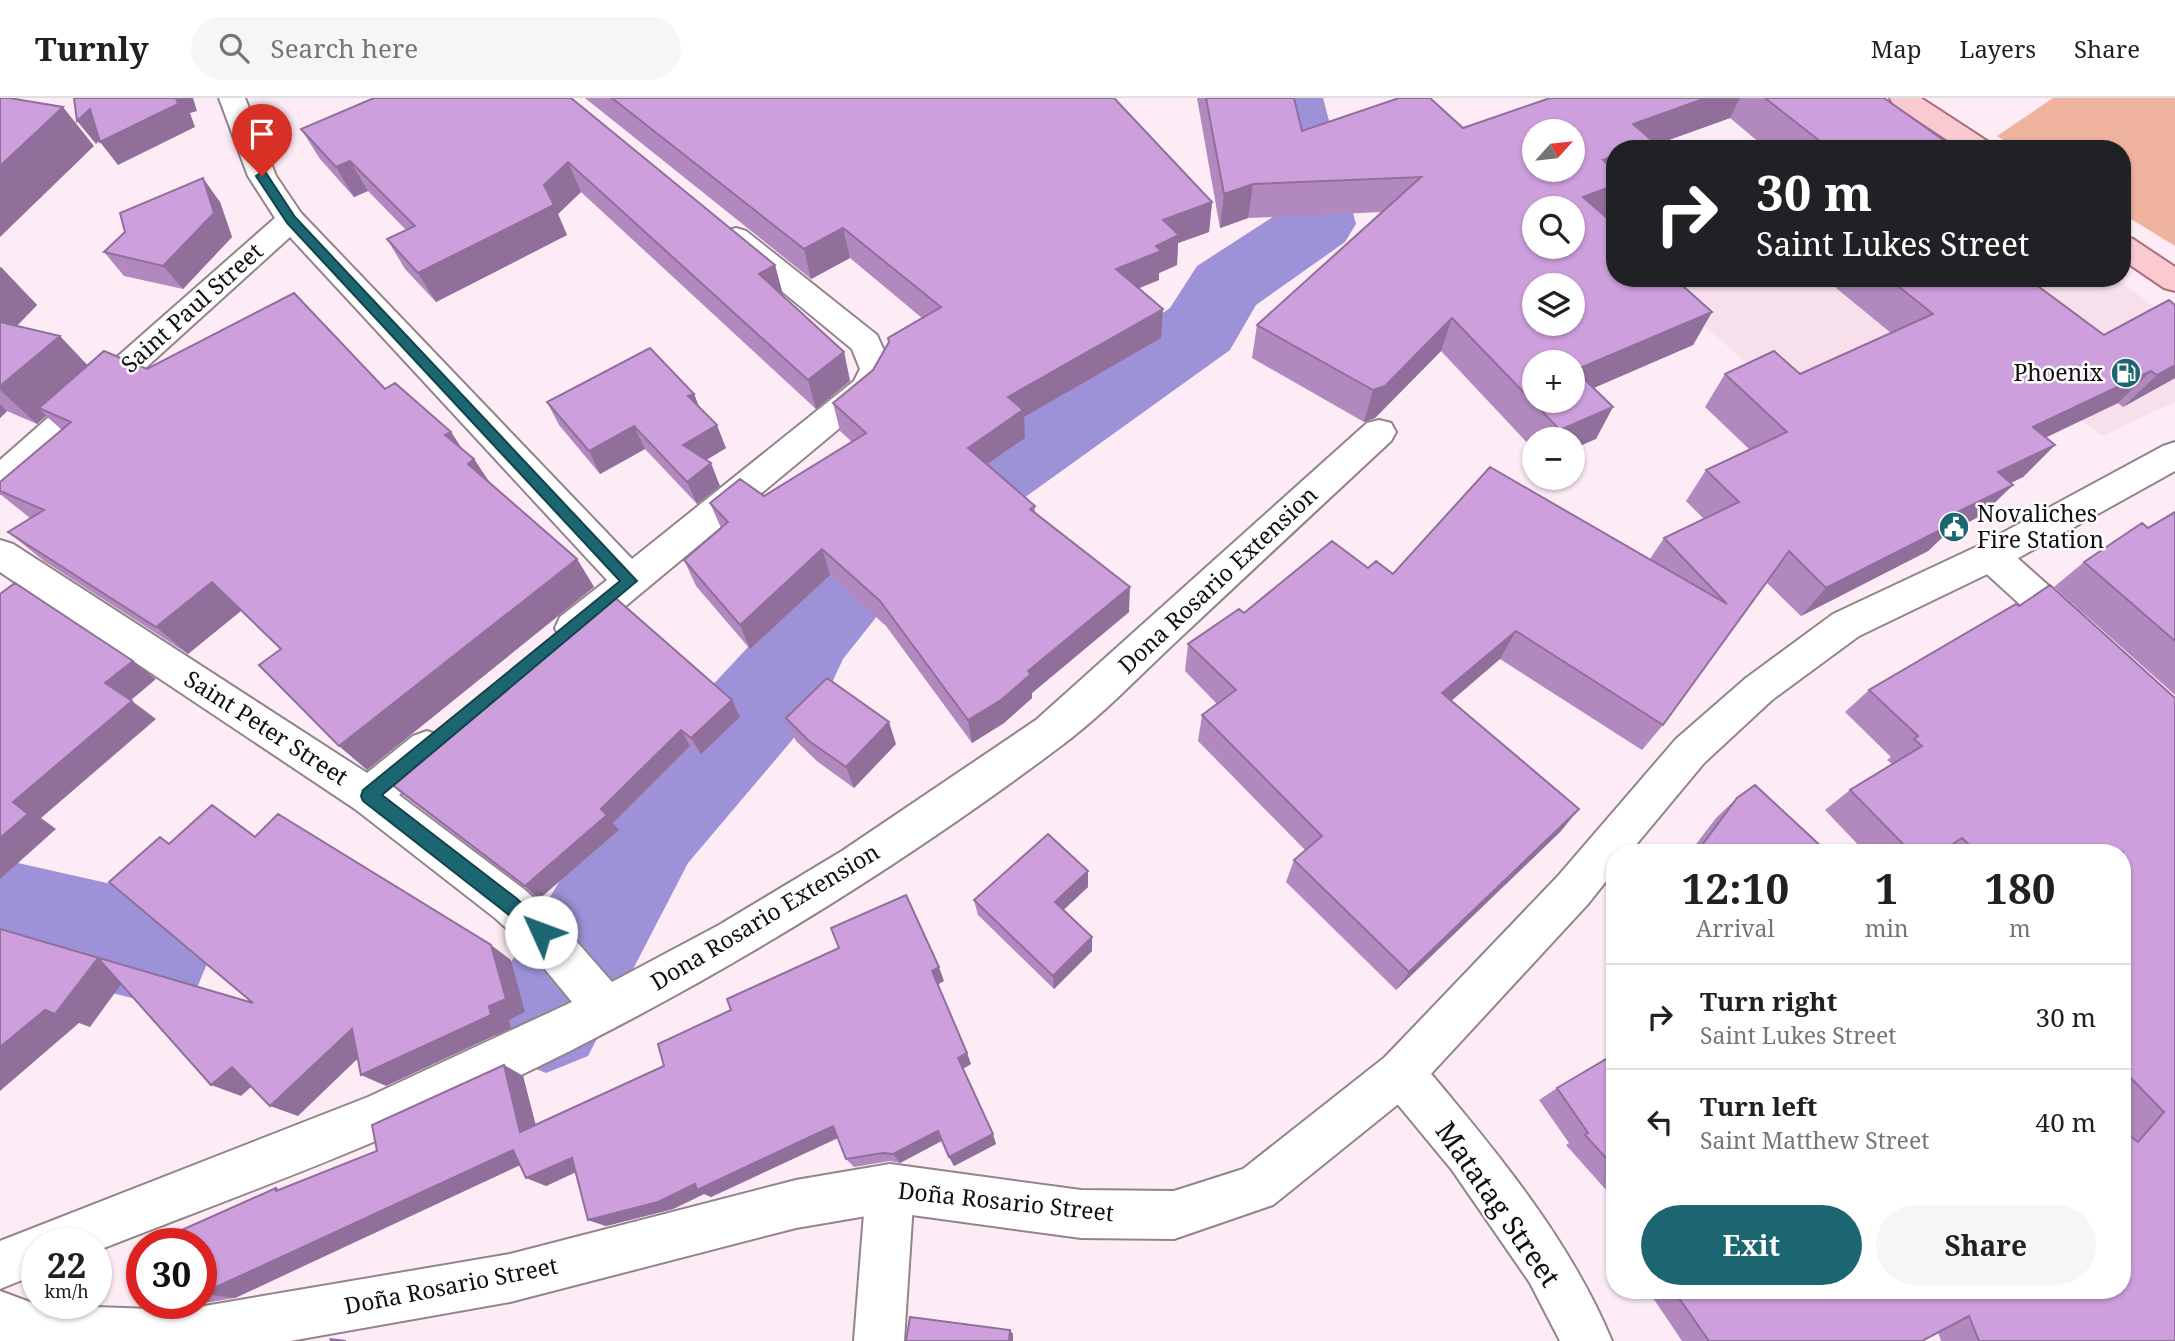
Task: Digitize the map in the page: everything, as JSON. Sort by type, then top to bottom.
[{"type":"main road","points":[[1903,98],[1966,140]]},
{"type":"main road","points":[[2131,251],[2175,281]]},
{"type":"street","points":[[232,98],[262,176],[291,220],[630,581]]},
{"type":"street","name":"Saint Paul Street","points":[[0,480],[291,220]]},
{"type":"street","points":[[546,650],[866,389],[876,369],[866,343],[718,223]]},
{"type":"street","name":"Dona Rosario Extension","points":[[93,1228],[377,1117],[490,1066],[606,1009],[734,939],[857,865],[1050,732],[1379,432]]},
{"type":"street","name":"Doña Rosario Street","points":[[1612,844],[1690,751],[1759,689],[1846,625],[1991,556],[2175,455]]},
{"type":"street","name":"Saint Peter Street","points":[[0,554],[369,796],[510,904],[541,932],[606,1009]]},
{"type":"street","points":[[1991,556],[2093,648]]},
{"type":"street","points":[[369,796],[452,727]]},
{"type":"street","name":"Doña Rosario Street","points":[[0,1316],[38,1330],[181,1335],[510,1278],[796,1204],[890,1188],[1081,1214],[1174,1215],[1256,1188],[1401,1073],[1573,890],[1606,851]]},
{"type":"street","name":"Matatag Street","points":[[1401,1073],[1468,1154],[1547,1266],[1587,1341]]},
{"type":"street","points":[[879,1341],[890,1188]]},
{"type":"street","points":[[0,1265],[21,1256]]},
{"type":"shaded area","points":[[2053,98],[2175,98],[2175,246],[2131,219],[2131,140],[2003,140],[1997,136]]},
{"type":"shaded area","points":[[1662,287],[2127,287],[2175,322],[2175,402],[2102,436],[1943,313],[1774,388]]},
{"type":"building","points":[[0,98],[63,107],[0,166]]},
{"type":"building","points":[[74,98],[176,98],[178,104],[100,142],[90,109],[77,121]]},
{"type":"building","points":[[374,98],[571,98],[775,265],[759,274],[844,352],[808,380],[568,162],[544,185],[554,205],[418,273],[387,239],[415,226],[350,161],[336,167],[301,129]]},
{"type":"building","points":[[612,98],[1114,98],[1212,202],[1163,220],[1179,235],[1156,246],[1161,251],[1116,269],[1163,309],[1008,397],[1023,410],[968,448],[1035,506],[1030,509],[1130,587],[1028,671],[1031,674],[1001,700],[968,720],[880,601],[822,549],[740,625],[684,560],[728,522],[710,503],[740,479],[764,496],[866,433],[833,403],[873,370],[889,342],[888,338],[941,307],[843,228],[804,249]]},
{"type":"building","points":[[1206,98],[1294,98],[1302,131],[1399,98],[1430,98],[1463,128],[1550,98],[1706,98],[1633,124],[1652,140],[1606,140],[1606,159],[1603,160],[1606,163],[1606,188],[1585,196],[1522,196],[1522,259],[1585,259],[1585,199],[1606,217],[1606,287],[1684,287],[1712,312],[1585,366],[1585,350],[1522,350],[1522,391],[1452,318],[1385,386],[1373,390],[1257,325],[1421,177],[1253,184],[1224,194]]},
{"type":"building","points":[[1765,98],[1884,98],[1943,140],[1819,140]]},
{"type":"building","points":[[203,178],[214,213],[163,266],[104,252],[125,232],[120,213]]},
{"type":"building","points":[[1899,287],[2039,287],[2104,335],[2169,300],[2175,305],[2175,365],[2157,375],[2151,371],[2033,427],[2055,445],[1998,472],[2013,485],[1951,515],[1958,521],[1826,588],[1789,551],[1663,725],[1516,631],[1442,693],[1579,809],[1409,972],[1294,860],[1322,836],[1202,715],[1236,690],[1188,644],[1239,609],[1244,613],[1332,541],[1368,568],[1376,561],[1393,574],[1490,467],[1522,485],[1522,490],[1530,490],[1727,604],[1664,538],[1739,502],[1706,470],[1787,432],[1725,374],[1774,351],[1800,374],[1933,314]]},
{"type":"building","points":[[294,293],[385,389],[395,383],[451,432],[445,435],[474,459],[468,464],[577,559],[339,746],[259,665],[281,649],[212,582],[156,627],[8,532],[44,510],[0,491],[0,482],[71,422],[39,408],[104,351],[147,369]]},
{"type":"building","points":[[0,322],[60,336],[0,386]]},
{"type":"building","points":[[650,348],[694,394],[688,396],[717,425],[683,445],[711,463],[687,482],[634,426],[589,451],[547,402]]},
{"type":"building","points":[[1585,380],[1613,407],[1567,427],[1557,427],[1544,413],[1585,413]]},
{"type":"building","points":[[2175,512],[2175,641],[2084,562],[2142,523],[2148,528]]},
{"type":"building","points":[[15,583],[133,661],[105,683],[132,701],[13,802],[28,814],[0,838],[0,594]]},
{"type":"building","points":[[2050,585],[2175,698],[2175,1341],[1979,1341],[1969,1316],[1922,1341],[1709,1341],[1680,1299],[2131,1299],[2131,1137],[2138,1142],[2164,1112],[2131,1078],[2131,844],[1968,844],[1962,838],[1953,844],[1903,844],[1850,790],[1922,746],[1914,739],[1918,736],[1869,690],[2016,604],[2019,606]]},
{"type":"building","points":[[612,595],[732,700],[691,738],[681,730],[601,809],[607,815],[525,886],[386,780]]},
{"type":"building","points":[[827,678],[889,722],[846,767],[809,741],[786,718]]},
{"type":"building","points":[[1755,785],[1819,844],[1703,844],[1737,798]]},
{"type":"building","points":[[212,805],[255,837],[278,814],[491,945],[506,999],[489,1006],[491,1015],[361,1075],[352,1029],[270,1106],[232,1067],[211,1085],[98,958],[55,1014],[45,1010],[0,1047],[0,929],[253,1003],[109,882],[160,837],[169,844]]},
{"type":"building","points":[[1048,834],[1088,871],[1055,902],[1092,937],[1053,976],[974,900]]},
{"type":"building","points":[[906,895],[939,967],[932,971],[967,1053],[958,1058],[993,1134],[949,1157],[938,1131],[893,1154],[846,1159],[833,1126],[697,1190],[695,1184],[658,1202],[588,1220],[572,1158],[526,1178],[513,1150],[217,1287],[217,1228],[186,1228],[276,1188],[276,1191],[377,1151],[372,1125],[504,1065],[520,1132],[664,1066],[658,1044],[731,1010],[727,999],[839,948],[831,928]]},
{"type":"building","points":[[1606,1059],[1606,1158],[1585,1135],[1588,1133],[1557,1088]]},
{"type":"building","points":[[910,1317],[1010,1330],[1009,1341],[906,1341]]},
{"type":"waterway","points":[[546,1015],[650,828],[785,676],[805,634],[855,574],[940,518],[943,507],[1200,329],[1226,286],[1317,224],[1287,98]]},
{"type":"waterway","points":[[0,912],[156,949]]},
{"type":"place","name":"Phoenix","points":[[2126,373]]},
{"type":"place","name":"Novaliches Fire Station","points":[[1954,527]]},
{"type":"route","points":[[262,176],[291,220],[630,581],[369,796],[510,904],[541,932]]}]
